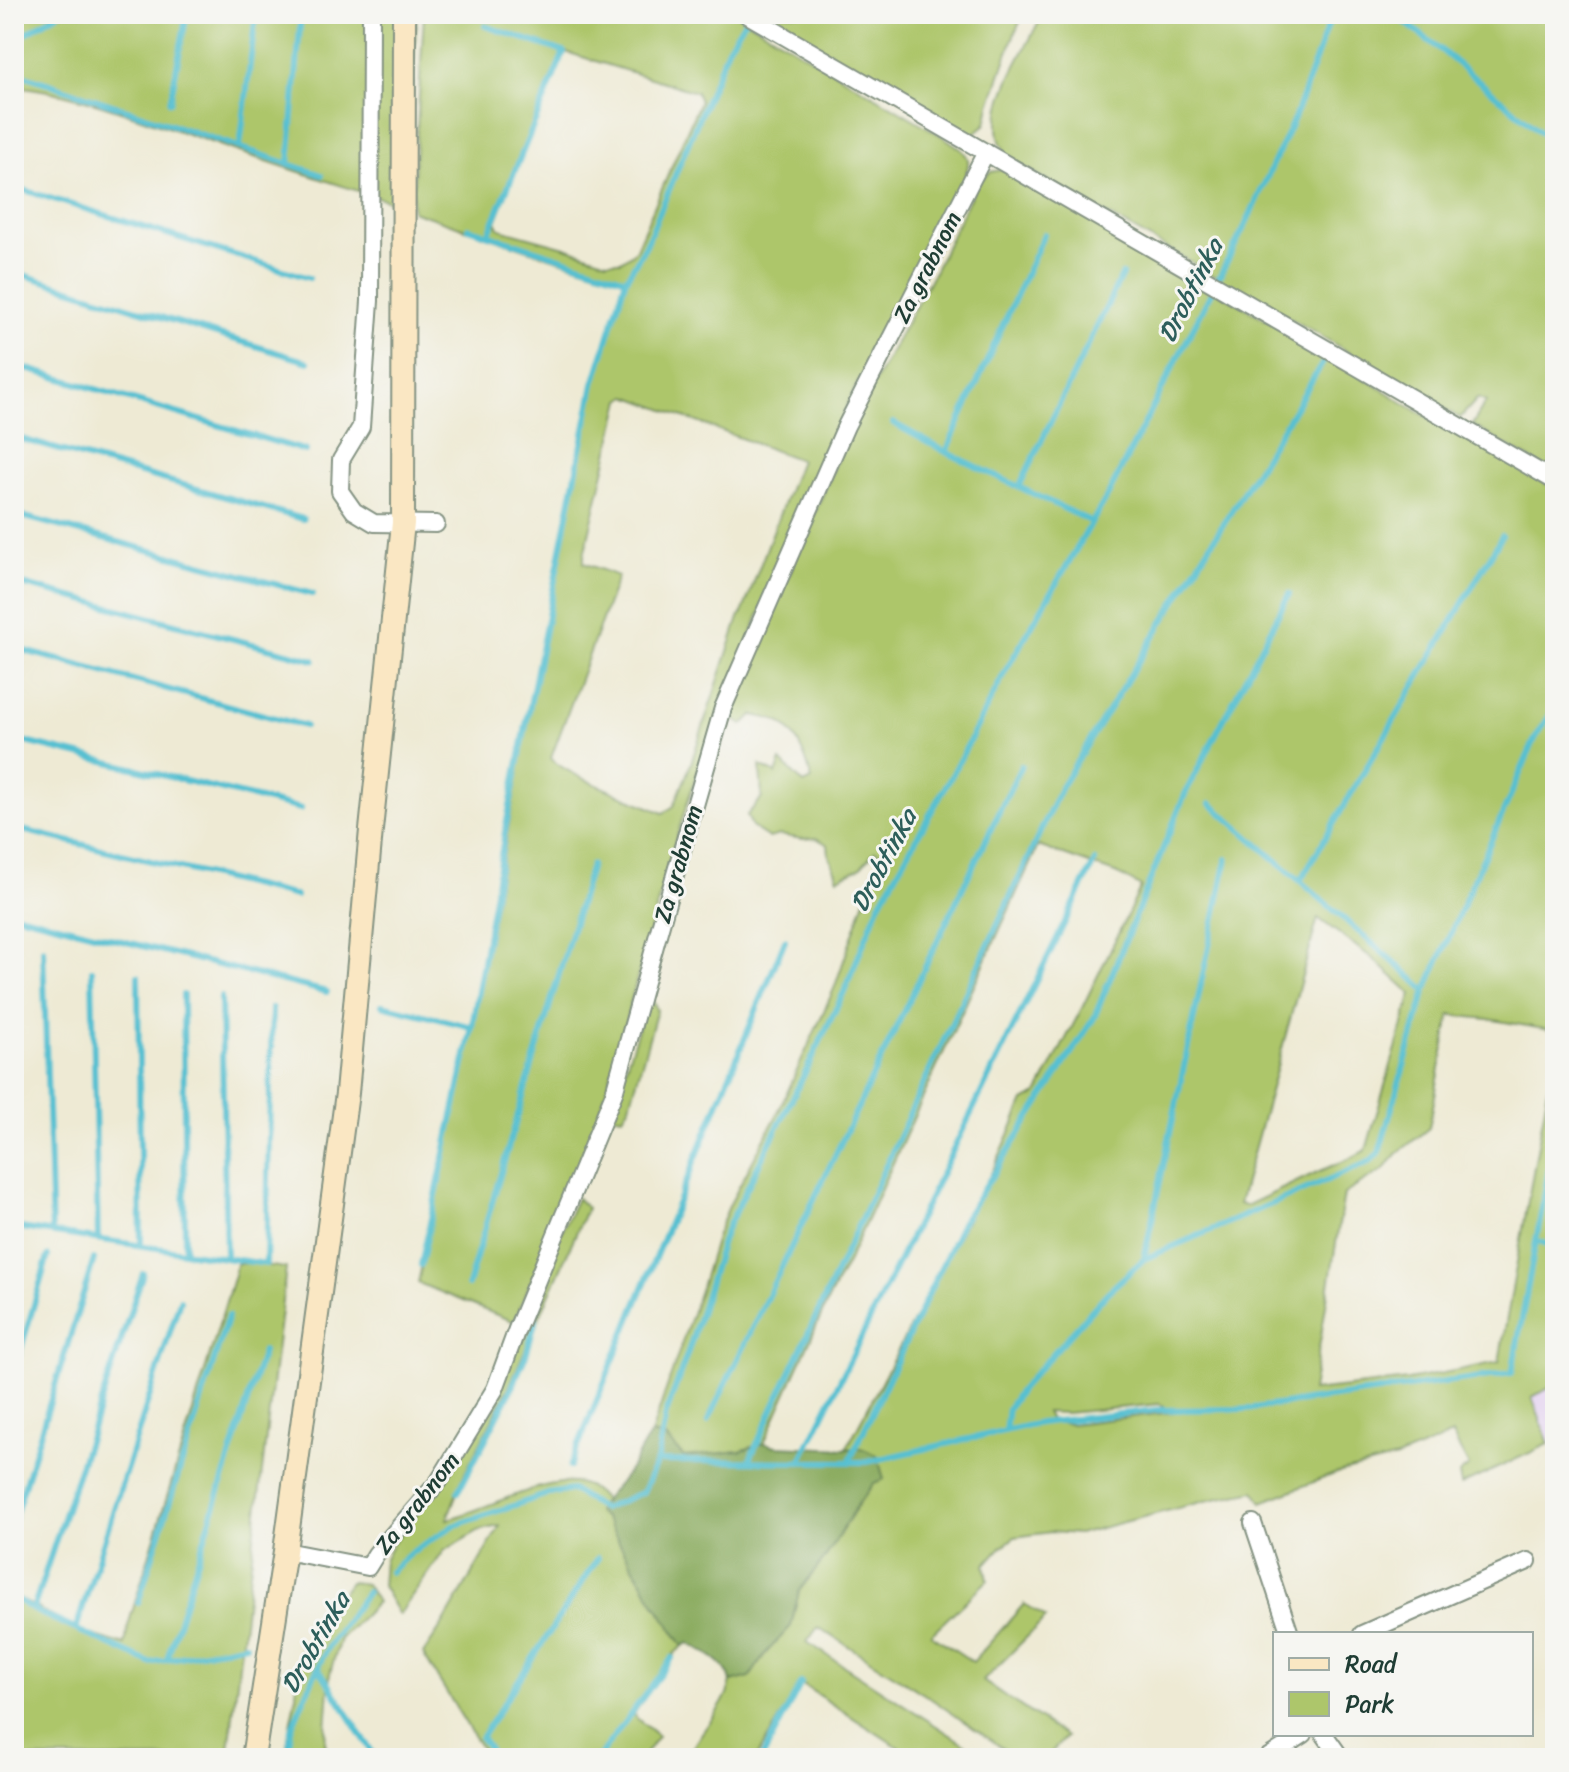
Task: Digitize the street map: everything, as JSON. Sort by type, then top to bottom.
[{"type":"main road","points":[[253,1758],[285,1551],[347,1093],[403,523],[404,14]]},
{"type":"street","points":[[371,14],[370,301],[361,427],[341,460],[340,491],[354,511],[374,523],[436,524]]},
{"type":"street","points":[[746,14],[1555,481]]},
{"type":"street","name":"Za grabnom","points":[[285,1551],[368,1567],[439,1481],[495,1389],[614,1093],[723,708],[846,426],[986,152]]},
{"type":"street","points":[[1253,1523],[1289,1632]]},
{"type":"street","points":[[1367,1632],[1528,1561]]},
{"type":"street","points":[[1267,1758],[1301,1736]]},
{"type":"street","points":[[1325,1736],[1341,1758]]},
{"type":"shaded area","points":[[1555,1385],[1555,1455],[1532,1397]]},
{"type":"green space","points":[[14,14],[417,14],[405,206],[109,107],[62,94],[14,86],[14,43],[24,34],[14,20]]},
{"type":"green space","points":[[424,14],[736,14],[947,139],[965,153],[968,162],[963,184],[852,394],[697,772],[670,858],[607,1089],[514,1322],[418,1283],[478,1000],[583,435],[624,280],[412,211]],"holes":[[[566,52],[696,92],[700,101],[635,251],[621,261],[607,261],[500,229],[496,222],[554,71]],[[627,396],[800,460],[739,618],[690,766],[674,806],[663,813],[570,772],[551,758],[618,576],[584,563],[584,555],[621,400]]]},
{"type":"green space","points":[[764,14],[1023,15],[986,124],[972,135],[950,126]]},
{"type":"green space","points":[[1043,14],[1555,14],[1555,474],[1472,425],[1486,402],[1478,398],[1460,418],[1010,159],[999,137],[1000,105],[1012,73]]},
{"type":"green space","points":[[1005,169],[1555,489],[1555,1031],[1450,1015],[1429,1128],[1399,1152],[1383,1170],[1344,1194],[1312,1391],[1408,1380],[1499,1362],[1555,1050],[1555,1385],[1532,1397],[1549,1444],[1461,1485],[1459,1474],[1469,1466],[1452,1435],[1397,1458],[1337,1473],[1262,1502],[1255,1491],[1078,1534],[1051,1532],[1015,1537],[985,1565],[988,1580],[931,1634],[973,1662],[1024,1604],[1046,1618],[983,1681],[1066,1737],[1046,1758],[1005,1758],[1008,1752],[818,1627],[807,1642],[986,1758],[915,1758],[801,1684],[756,1758],[697,1758],[689,1754],[723,1701],[731,1682],[750,1677],[765,1654],[791,1626],[799,1591],[825,1558],[874,1483],[861,1448],[846,1449],[995,1166],[1024,1101],[1037,1094],[1141,887],[1118,874],[1038,846],[764,1443],[740,1451],[684,1457],[665,1437],[651,1434],[717,1234],[776,1117],[834,989],[871,882],[886,856],[875,851],[860,868],[838,878],[828,845],[816,838],[780,835],[769,838],[752,827],[747,815],[762,798],[760,766],[776,774],[781,761],[804,784],[812,780],[800,747],[785,726],[753,715],[743,725],[729,717],[856,416],[933,274],[978,181],[990,172]],"holes":[[[1318,918],[1372,958],[1412,994],[1366,1150],[1246,1206],[1239,1204]],[[1159,1404],[1173,1412],[1072,1424],[1051,1422],[1046,1412],[1066,1413]]]},
{"type":"green space","points":[[648,999],[657,1010],[630,1105],[623,1117],[610,1115]]},
{"type":"green space","points":[[577,1198],[587,1208],[510,1385],[463,1477],[447,1519],[539,1487],[575,1483],[589,1487],[604,1499],[597,1512],[605,1518],[683,1646],[633,1715],[658,1736],[642,1758],[487,1758],[423,1654],[500,1526],[480,1530],[444,1551],[399,1615],[382,1586],[384,1560],[391,1546],[444,1481]]},
{"type":"green space","points":[[236,1264],[286,1268],[228,1758],[14,1758],[14,1596],[79,1631],[125,1645],[128,1626]]},
{"type":"green space","points":[[651,1434],[665,1437],[684,1457],[740,1451],[764,1443],[861,1448],[877,1455],[884,1479],[874,1483],[825,1558],[799,1591],[791,1626],[765,1654],[750,1677],[731,1682],[725,1669],[715,1659],[689,1643],[683,1646],[605,1518],[597,1512],[630,1469]]},
{"type":"green space","points":[[350,1582],[366,1584],[377,1602],[340,1639],[330,1673],[325,1743],[331,1758],[289,1758],[287,1745],[301,1649]]},
{"type":"waterway","points":[[14,44],[58,14]]},
{"type":"waterway","points":[[170,102],[187,14]]},
{"type":"waterway","points":[[240,147],[256,14]]},
{"type":"waterway","points":[[289,164],[301,14]]},
{"type":"waterway","name":"Drobtinka","points":[[390,1572],[412,1552],[453,1526],[548,1494],[572,1490],[603,1509],[643,1492],[657,1461],[666,1414],[725,1232],[844,992],[879,905],[952,775],[1006,670],[1109,493],[1245,226],[1295,116],[1332,14]]},
{"type":"waterway","points":[[1394,14],[1555,144]]},
{"type":"waterway","points":[[421,1265],[472,1027],[506,826],[594,384],[626,279],[646,245],[728,48],[747,17]]},
{"type":"waterway","points":[[14,26],[22,36]]},
{"type":"waterway","points":[[485,26],[564,52],[488,235]]},
{"type":"waterway","points":[[14,72],[322,175]]},
{"type":"waterway","points":[[14,187],[309,278]]},
{"type":"waterway","points":[[468,228],[626,279]]},
{"type":"waterway","points":[[946,452],[1044,234]]},
{"type":"waterway","points":[[14,272],[308,362]]},
{"type":"waterway","points":[[1019,487],[1122,275]]},
{"type":"waterway","points":[[749,1461],[1061,787],[1324,361]]},
{"type":"waterway","points":[[14,365],[306,451]]},
{"type":"waterway","points":[[893,423],[1092,522]]},
{"type":"waterway","points":[[14,437],[303,519]]},
{"type":"waterway","points":[[14,514],[312,594]]},
{"type":"waterway","points":[[1300,881],[1502,536]]},
{"type":"waterway","points":[[14,582],[314,660]]},
{"type":"waterway","points":[[849,1462],[963,1221],[1094,1018],[1186,792],[1289,594]]},
{"type":"waterway","points":[[14,648],[305,726]]},
{"type":"waterway","points":[[1005,1431],[1008,1408],[1021,1389],[1107,1293],[1144,1259],[1369,1162],[1379,1153],[1426,990],[1535,739],[1555,707]]},
{"type":"waterway","points":[[14,739],[301,809]]},
{"type":"waterway","points":[[708,1421],[1021,766]]},
{"type":"waterway","points":[[1210,803],[1426,990]]},
{"type":"waterway","points":[[14,828],[296,896]]},
{"type":"waterway","points":[[1144,1259],[1227,859]]},
{"type":"waterway","points":[[800,1462],[1095,861]]},
{"type":"waterway","points":[[468,1285],[591,865]]},
{"type":"waterway","points":[[14,914],[327,992]]},
{"type":"waterway","points":[[570,1466],[785,940]]},
{"type":"waterway","points":[[43,949],[52,1233]]},
{"type":"waterway","points":[[92,970],[98,1240]]},
{"type":"waterway","points":[[138,976],[141,1245]]},
{"type":"waterway","points":[[183,995],[185,1252]]},
{"type":"waterway","points":[[221,997],[226,1256]]},
{"type":"waterway","points":[[382,1005],[472,1027]]},
{"type":"waterway","points":[[14,1227],[266,1264],[272,1008]]},
{"type":"waterway","points":[[657,1461],[867,1462],[1039,1423],[1158,1410],[1246,1409],[1512,1373],[1555,1137]]},
{"type":"waterway","points":[[1536,1240],[1555,1247]]},
{"type":"waterway","points":[[14,1373],[48,1256]]},
{"type":"waterway","points":[[14,1519],[94,1259]]},
{"type":"waterway","points":[[33,1610],[143,1273]]},
{"type":"waterway","points":[[76,1629],[180,1300]]},
{"type":"waterway","points":[[138,1603],[228,1316]]},
{"type":"waterway","points":[[458,1492],[507,1398],[526,1355],[536,1319]]},
{"type":"waterway","points":[[167,1659],[263,1351]]},
{"type":"waterway","points":[[495,1758],[481,1738],[598,1558]]},
{"type":"waterway","name":"Drobtinka","points":[[288,1758],[291,1729],[318,1667],[329,1645],[367,1592]]},
{"type":"waterway","points":[[14,1597],[33,1610],[150,1663],[246,1644]]},
{"type":"waterway","points":[[598,1758],[672,1658]]},
{"type":"waterway","points":[[318,1667],[376,1758]]},
{"type":"waterway","points":[[762,1758],[801,1683]]}]
